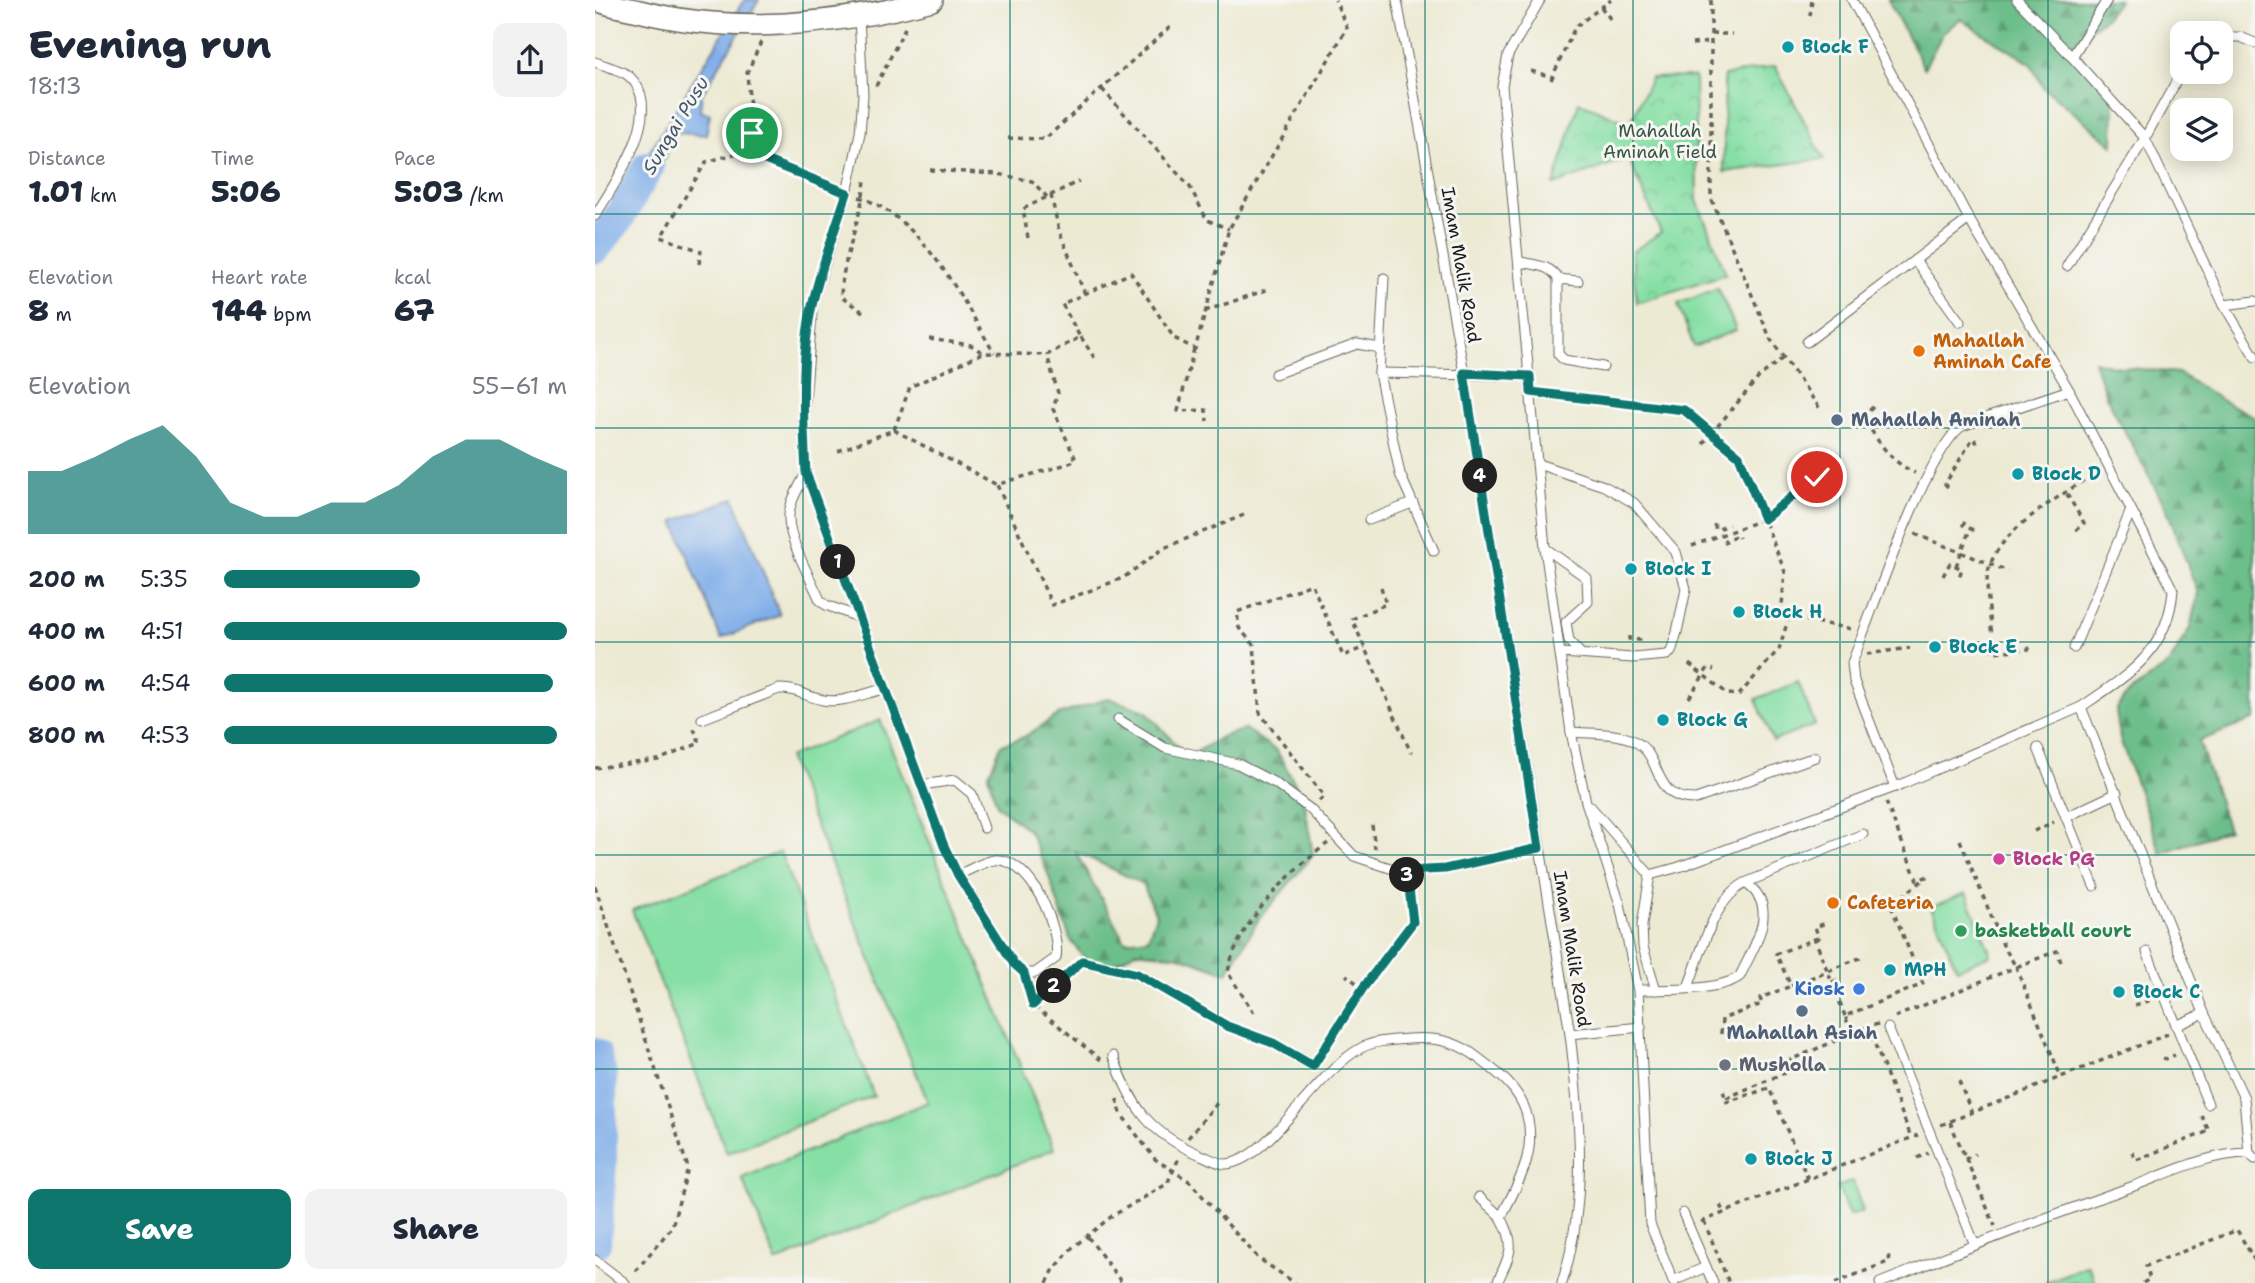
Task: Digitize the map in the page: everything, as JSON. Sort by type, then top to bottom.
[{"type":"street","points":[[597,0],[659,8],[691,22],[748,25],[811,21],[932,0]]},
{"type":"lane","name":"Imam Malik Road","points":[[1397,0],[1464,373],[1570,1034],[1579,1115],[1580,1188],[1569,1260],[1562,1283]]},
{"type":"lane","points":[[1540,0],[1508,55],[1502,86],[1545,548],[1571,732],[1586,802],[1620,904],[1638,990],[1650,1224],[1673,1282],[1706,1267]]},
{"type":"lane","points":[[1650,875],[1679,867],[1895,787],[2081,707],[2132,673],[2152,650],[2167,625],[2171,608],[2172,590],[2165,571],[2108,462],[1969,219],[1852,0]]},
{"type":"lane","points":[[2017,0],[2145,138],[2224,305],[2255,357]]},
{"type":"lane","points":[[2072,57],[2107,0]]},
{"type":"lane","points":[[859,14],[863,95],[860,133],[847,193],[813,302],[809,327],[803,425],[806,473],[884,689],[958,875],[1014,964],[1024,973],[1035,973],[1056,958],[1058,946],[1054,925],[1030,880],[1015,865],[994,860],[958,875]]},
{"type":"lane","points":[[2233,37],[2255,43]]},
{"type":"lane","points":[[595,62],[630,77],[645,104],[642,125],[616,182],[595,216]]},
{"type":"lane","points":[[2067,266],[2175,84]]},
{"type":"lane","points":[[1807,342],[1969,219]]},
{"type":"lane","points":[[1915,260],[1960,322]]},
{"type":"lane","points":[[1520,262],[1546,268],[1554,272],[1558,279],[1558,354],[1564,360],[1603,367]]},
{"type":"lane","points":[[1384,278],[1379,373],[1400,474],[1434,551]]},
{"type":"lane","points":[[1558,279],[1578,281]]},
{"type":"lane","points":[[2224,305],[2255,301]]},
{"type":"lane","points":[[1275,373],[1357,344],[1380,348]]},
{"type":"lane","points":[[1379,373],[1530,376]]},
{"type":"lane","points":[[1895,787],[1854,681],[1854,656],[1926,477],[1953,432],[1962,426],[2069,390]]},
{"type":"lane","points":[[1538,464],[1604,486],[1634,503],[1676,552],[1686,589],[1677,632],[1671,652],[1667,655],[1633,658],[1561,653]]},
{"type":"lane","points":[[806,473],[790,506],[789,519],[793,536],[820,600],[858,617]]},
{"type":"lane","points":[[1369,520],[1412,503]]},
{"type":"lane","points":[[2074,648],[2131,510]]},
{"type":"lane","points":[[1545,548],[1587,578],[1588,602],[1566,622],[1569,641],[1580,653]]},
{"type":"lane","points":[[702,719],[779,689],[791,688],[822,700],[836,701],[884,689]]},
{"type":"lane","points":[[1880,1283],[1975,1245],[2226,1153],[2252,1156],[2244,1098],[2204,1013],[2081,707]]},
{"type":"lane","points":[[1118,719],[1165,748],[1238,764],[1275,782],[1310,809],[1354,856],[1407,871],[1445,869],[1539,848]]},
{"type":"lane","points":[[1571,732],[1633,740],[1646,750],[1670,793],[1683,799],[1696,799],[1815,757]]},
{"type":"lane","points":[[2038,748],[2094,886]]},
{"type":"lane","points":[[922,785],[955,780],[967,788],[984,828]]},
{"type":"lane","points":[[2066,817],[2117,793]]},
{"type":"lane","points":[[1586,802],[1650,875]]},
{"type":"lane","points":[[1688,987],[1719,910],[1732,891],[1745,883],[1863,834]]},
{"type":"lane","points":[[1650,875],[1642,925],[1643,947],[1656,990]]},
{"type":"lane","points":[[1638,990],[1720,984],[1740,976],[1764,924],[1760,897],[1745,883]]},
{"type":"lane","points":[[2147,952],[2203,1105]]},
{"type":"lane","points":[[2176,1026],[2204,1013]]},
{"type":"lane","points":[[1884,1025],[1975,1245]]},
{"type":"lane","points":[[1570,1034],[1641,1027]]},
{"type":"lane","points":[[1113,1056],[1124,1085],[1149,1125],[1183,1148],[1223,1165],[1241,1161],[1259,1149],[1326,1073],[1362,1047],[1393,1040],[1432,1037],[1462,1047],[1516,1090],[1528,1121],[1531,1147],[1523,1175],[1501,1216]]},
{"type":"lane","points":[[2244,1098],[2255,1093]]},
{"type":"lane","points":[[1479,1197],[1501,1216],[1512,1240],[1511,1253],[1497,1283]]},
{"type":"lane","points":[[1683,1213],[1713,1283]]},
{"type":"lane","points":[[595,1260],[625,1282]]},
{"type":"path","points":[[1207,421],[1206,410],[1178,411],[1229,229],[1346,28],[1335,0]]},
{"type":"path","points":[[1531,71],[1552,78],[1575,27],[1611,0]]},
{"type":"path","points":[[1711,0],[1711,198],[1771,340],[1821,410]]},
{"type":"path","points":[[1810,16],[1812,0]]},
{"type":"path","points":[[1601,7],[1612,21]]},
{"type":"path","points":[[1008,138],[1045,139],[1170,27]]},
{"type":"path","points":[[1711,34],[1732,33]]},
{"type":"path","points":[[699,264],[701,251],[661,237],[706,162],[740,150],[752,133],[747,73],[762,41]]},
{"type":"path","points":[[1692,44],[1711,41]]},
{"type":"path","points":[[1102,89],[1190,187],[1207,220],[1229,229]]},
{"type":"path","points":[[740,150],[863,198],[911,229],[943,270],[994,354]]},
{"type":"path","points":[[930,170],[998,174],[1033,181],[1049,196],[1059,231],[1085,294]]},
{"type":"path","points":[[1028,238],[1023,209],[1079,181]]},
{"type":"path","points":[[1097,362],[1062,304],[1131,273],[1174,338],[1195,349]]},
{"type":"path","points":[[1205,311],[1269,289]]},
{"type":"path","points":[[929,339],[971,345],[983,353],[1047,355],[1080,337]]},
{"type":"path","points":[[894,430],[910,387],[983,353]]},
{"type":"path","points":[[997,485],[1032,472],[1054,470],[1076,460],[1053,408],[1058,393],[1047,355]]},
{"type":"path","points":[[1703,444],[1761,376],[1783,358]]},
{"type":"path","points":[[1531,392],[1684,410],[1739,456],[1785,572],[1781,616]]},
{"type":"path","points":[[838,451],[894,430],[997,485],[1052,605],[1123,578],[1164,548],[1244,514]]},
{"type":"path","points":[[1948,487],[1945,484],[1966,445],[1973,438],[1980,446]]},
{"type":"path","points":[[2028,647],[2029,649],[1992,652],[1987,581],[1991,563],[2003,539],[2108,462]]},
{"type":"path","points":[[1726,544],[1725,540],[1764,519],[1817,477]]},
{"type":"path","points":[[2067,494],[2084,523],[2076,530]]},
{"type":"path","points":[[1956,566],[1973,528],[1963,525],[1965,522]]},
{"type":"path","points":[[1714,524],[1716,530],[1728,523],[1735,535]]},
{"type":"path","points":[[1905,530],[2008,571]]},
{"type":"path","points":[[1692,546],[1735,535]]},
{"type":"path","points":[[1943,576],[1950,563],[1962,569],[1958,580]]},
{"type":"path","points":[[1310,809],[1324,796],[1260,713],[1254,645],[1239,628],[1237,612],[1311,584],[1343,656],[1365,647]]},
{"type":"path","points":[[1381,587],[1386,604],[1352,619],[1411,753]]},
{"type":"path","points":[[1767,613],[1858,631]]},
{"type":"path","points":[[1689,664],[1728,694],[1739,695],[1779,649],[1790,617]]},
{"type":"path","points":[[1629,636],[1629,639],[1639,640],[1639,637]]},
{"type":"path","points":[[1854,656],[1909,648]]},
{"type":"path","points":[[1689,698],[1707,666],[1714,670]]},
{"type":"path","points":[[595,768],[658,760],[700,743],[691,721],[702,719]]},
{"type":"path","points":[[1845,1016],[1923,984],[1891,906],[1929,876],[1917,880],[1885,800]]},
{"type":"path","points":[[2034,831],[2066,817]]},
{"type":"path","points":[[1372,825],[1373,849],[1385,852]]},
{"type":"path","points":[[1254,1013],[1228,973],[1230,960],[1257,912],[1313,855],[1336,837]]},
{"type":"path","points":[[1960,840],[2061,1077]]},
{"type":"path","points":[[1033,1005],[1082,961],[1137,974],[1227,1026],[1273,1043],[1313,1066],[1363,988],[1413,922],[1407,871]]},
{"type":"path","points":[[595,886],[688,1168],[672,1227],[649,1258],[625,1282]]},
{"type":"path","points":[[1791,986],[1776,954],[1819,938],[1815,928],[1826,923]]},
{"type":"path","points":[[1815,939],[1852,1034]]},
{"type":"path","points":[[1893,1017],[2057,951],[2061,962]]},
{"type":"path","points":[[1721,1034],[1722,1019],[1762,1004],[1760,998],[1862,957]]},
{"type":"path","points":[[1024,973],[1033,1005],[1100,1059],[1105,1068]]},
{"type":"path","points":[[1346,975],[1363,988]]},
{"type":"path","points":[[1832,982],[1841,979]]},
{"type":"path","points":[[1726,1098],[1794,1071],[1790,1060],[1868,1027],[1884,1025]]},
{"type":"path","points":[[1868,1027],[1912,1137]]},
{"type":"path","points":[[2163,1060],[2177,1055],[2169,1034]]},
{"type":"path","points":[[1959,1081],[1972,1114]]},
{"type":"path","points":[[1723,1091],[1727,1102],[1769,1088],[1808,1179]]},
{"type":"path","points":[[1115,1089],[1121,1114],[1155,1159],[1189,1181],[1258,1258],[1295,1283]]},
{"type":"path","points":[[1189,1135],[1217,1103]]},
{"type":"path","points":[[2132,1152],[2136,1160],[2209,1131],[2203,1105]]},
{"type":"path","points":[[1950,1122],[1996,1228]]},
{"type":"path","points":[[1965,1158],[1975,1154]]},
{"type":"path","points":[[1048,1283],[1053,1271],[1072,1248],[1112,1216],[1167,1184],[1178,1159]]},
{"type":"path","points":[[1720,1205],[1724,1213]]},
{"type":"path","points":[[1704,1221],[1729,1283]]},
{"type":"path","points":[[2143,1283],[2150,1279],[2146,1266],[2237,1230],[2255,1261]]},
{"type":"path","points":[[1087,1237],[1122,1283]]},
{"type":"path","points":[[1835,1283],[1891,1261],[1887,1252]]},
{"type":"path","points":[[1720,1257],[1728,1253]]},
{"type":"green space","points":[[1888,0],[2119,0],[2106,17],[2072,44],[2114,100],[2113,145],[2043,87],[2031,64],[1960,19],[1943,33],[1924,68]]},
{"type":"green space","points":[[1775,66],[1824,159],[1724,172],[1724,76]]},
{"type":"green space","name":"Mahallah Aminah Field","points":[[1695,77],[1697,200],[1726,274],[1637,303],[1632,252],[1661,232],[1628,158],[1554,185],[1579,102],[1630,124],[1651,78]]},
{"type":"green space","points":[[1718,288],[1736,330],[1694,347],[1678,304]]},
{"type":"green space","points":[[2094,361],[2113,366],[2178,373],[2255,417],[2255,719],[2199,741],[2228,830],[2161,853],[2120,739],[2116,710],[2129,693],[2169,664],[2190,628],[2198,593],[2167,510],[2106,396]]},
{"type":"green space","points":[[1798,682],[1815,725],[1773,741],[1756,699]]},
{"type":"green space","points":[[1108,698],[1146,711],[1188,757],[1221,737],[1245,729],[1277,751],[1304,800],[1313,855],[1259,919],[1227,973],[1179,956],[1135,951],[1117,963],[1091,967],[1070,939],[1047,871],[1029,831],[997,805],[988,776],[1001,745],[1024,737],[1058,715]],"holes":[[[1075,851],[1143,884],[1156,915],[1148,938],[1125,941]]]},
{"type":"green space","points":[[880,720],[1054,1149],[776,1262],[742,1178],[928,1102],[788,757]]},
{"type":"green space","points":[[780,852],[874,1096],[727,1153],[632,910]]},
{"type":"green space","name":"basketball court","points":[[1966,893],[1991,955],[1957,969],[1931,907]]},
{"type":"green space","points":[[1852,1181],[1863,1211],[1849,1216],[1838,1187]]},
{"type":"green space","points":[[2088,1265],[2095,1283],[2046,1283],[2046,1282]]},
{"type":"water","points":[[744,0],[759,0],[702,94],[700,111],[710,114],[706,135],[676,133],[667,145],[666,158],[651,164],[632,205],[618,202]]},
{"type":"water","points":[[734,498],[780,615],[721,639],[674,521]]},
{"type":"waterway","name":"Sungai Pusu","points":[[595,248],[618,219],[648,167]]},
{"type":"waterway","name":"Sungai Pusu","points":[[595,1054],[601,1075],[601,1164],[595,1243]]},
{"type":"place","name":"Block F","points":[[1788,47]]},
{"type":"place","name":"Mahallah Aminah Cafe","points":[[1919,351]]},
{"type":"place","name":"Mahallah Aminah","points":[[1837,420]]},
{"type":"place","name":"Block D","points":[[2018,474]]},
{"type":"place","name":"Block I","points":[[1631,569]]},
{"type":"place","name":"Block H","points":[[1739,612]]},
{"type":"place","name":"Block E","points":[[1935,647]]},
{"type":"place","name":"Block G","points":[[1663,720]]},
{"type":"place","name":"Block PG","points":[[1999,859]]},
{"type":"place","name":"Cafeteria","points":[[1833,903]]},
{"type":"place","name":"basketball court","points":[[1961,931]]},
{"type":"place","name":"MPH","points":[[1890,970]]},
{"type":"place","name":"Kiosk","points":[[1859,989]]},
{"type":"place","name":"Block C","points":[[2119,992]]},
{"type":"place","name":"Mahallah Asiah","points":[[1802,1011]]},
{"type":"place","name":"Musholla","points":[[1725,1065]]},
{"type":"place","name":"Block J","points":[[1751,1159]]},
{"type":"route","points":[[752,133],[740,150],[847,193],[813,302],[809,327],[803,425],[806,473],[944,846],[958,875],[1014,964],[1024,973],[1033,1005],[1082,961],[1137,974],[1227,1026],[1273,1043],[1313,1066],[1363,988],[1413,922],[1407,871],[1445,869],[1539,848],[1464,373],[1530,376],[1531,392],[1684,410],[1739,456],[1764,519],[1817,477]]}]
